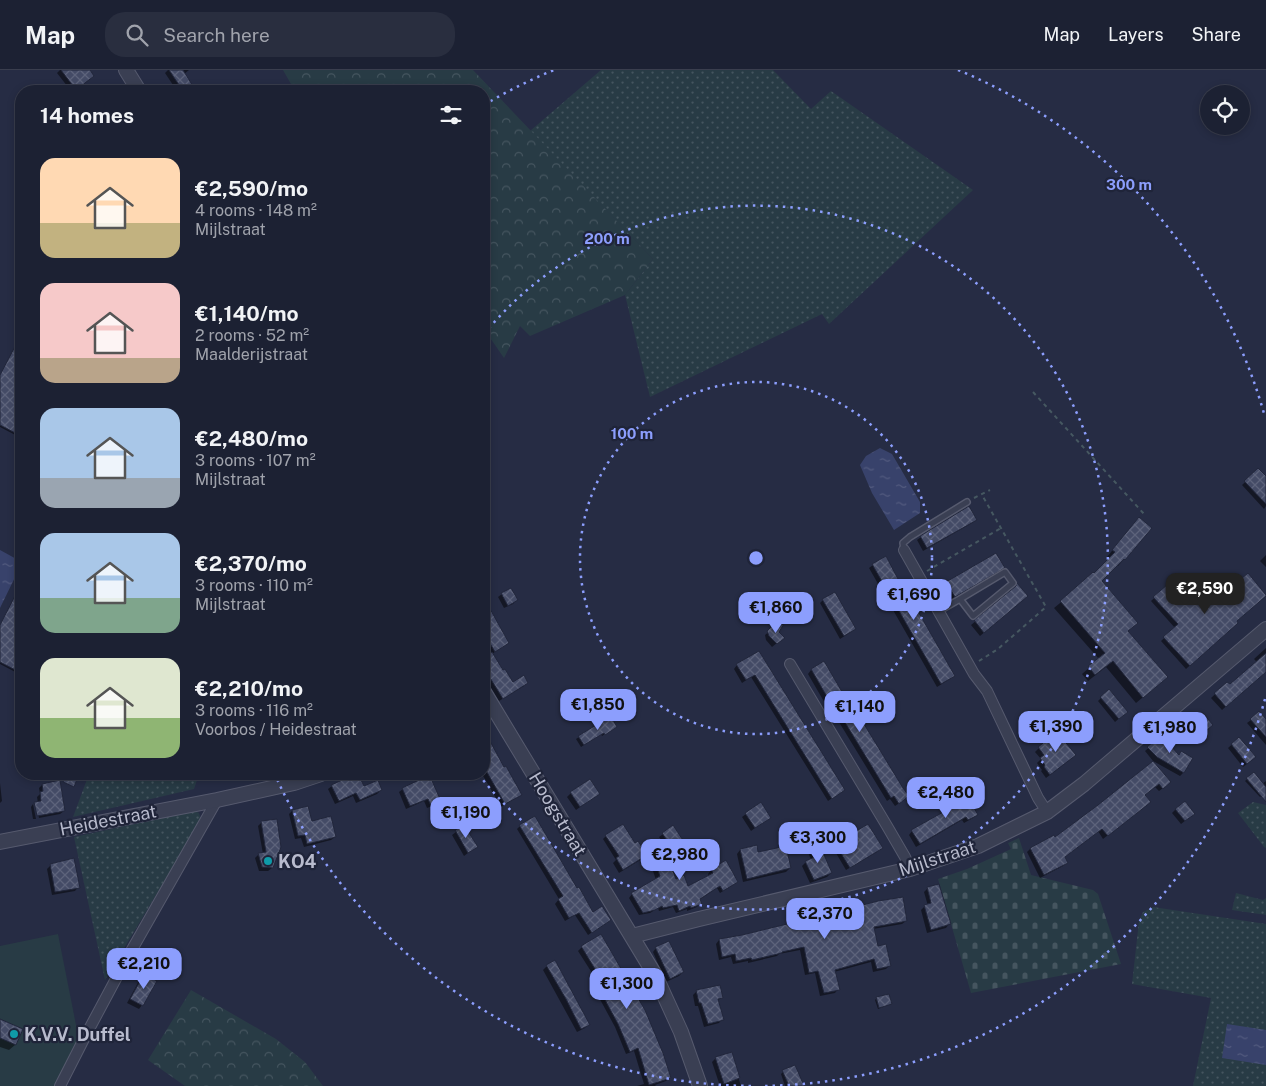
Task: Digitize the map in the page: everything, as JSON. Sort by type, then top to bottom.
[{"type":"street","points":[[126,70],[135,85]]},
{"type":"street","points":[[904,550],[974,674],[987,691],[1038,798],[1047,812]]},
{"type":"street","name":"Mijlstraat","points":[[632,936],[910,868],[978,846],[1047,812],[1084,784],[1266,629]]},
{"type":"street","points":[[790,664],[910,868]]},
{"type":"street","name":"Hoogstraat","points":[[490,706],[656,975],[673,1012],[700,1086]]},
{"type":"street","name":"Heidestraat","points":[[0,842],[216,800],[303,780]]},
{"type":"street","points":[[60,1086],[126,960],[216,800]]},
{"type":"lane","points":[[904,550],[903,543],[910,537],[967,502]]},
{"type":"lane","points":[[939,611],[1005,572],[1013,583],[973,616],[960,599]]},
{"type":"path","points":[[1033,392],[1145,515]]},
{"type":"path","points":[[967,502],[990,490]]},
{"type":"path","points":[[918,576],[1001,528]]},
{"type":"green space","points":[[283,70],[473,70],[487,85],[292,85]]},
{"type":"green space","points":[[601,70],[773,70],[811,109],[831,91],[973,190],[829,324],[822,314],[650,397],[625,295],[653,259],[530,131]]},
{"type":"green space","points":[[490,88],[653,259],[625,295],[530,336],[520,326],[504,358],[490,338]]},
{"type":"green space","points":[[87,780],[197,780],[194,789],[73,817]]},
{"type":"green space","points":[[1253,802],[1266,805],[1266,848],[1238,813]]},
{"type":"green space","points":[[195,811],[199,813],[201,820],[105,980],[74,837]]},
{"type":"green space","points":[[1019,838],[1031,875],[1093,890],[1098,894],[1121,964],[971,993],[938,879],[967,869],[1011,849],[1008,843]]},
{"type":"green space","points":[[1236,893],[1263,900],[1266,898],[1266,915],[1232,910]]},
{"type":"green space","points":[[1153,907],[1266,924],[1266,1086],[1193,1086],[1211,998],[1132,984],[1139,921],[1143,912]]},
{"type":"green space","points":[[58,934],[79,1040],[57,1086],[0,1086],[0,946]]},
{"type":"green space","points":[[191,990],[276,1039],[305,1062],[323,1086],[185,1086],[148,1060]]},
{"type":"water","points":[[880,448],[892,454],[920,502],[920,513],[894,530],[872,493],[860,465],[866,456]]},
{"type":"water","points":[[0,550],[15,558],[15,577],[0,608]]},
{"type":"water","points":[[1227,1024],[1266,1030],[1266,1065],[1222,1058]]},
{"type":"building","points":[[61,70],[90,70],[94,76],[82,85],[72,85]]},
{"type":"building","points":[[169,70],[183,70],[192,85],[179,85]]},
{"type":"building","points":[[15,346],[15,433],[0,425],[0,375]]},
{"type":"building","points":[[1258,468],[1266,476],[1266,504],[1244,481]]},
{"type":"building","points":[[969,506],[977,520],[927,548],[920,536]]},
{"type":"building","points":[[1139,517],[1152,528],[1125,560],[1102,581],[1138,623],[1128,631],[1168,677],[1143,698],[1113,661],[1095,675],[1088,666],[1105,653],[1060,601],[1094,573],[1115,552],[1112,550]]},
{"type":"building","points":[[996,553],[1005,568],[955,597],[946,582]]},
{"type":"building","points":[[886,556],[909,600],[911,599],[955,676],[941,684],[872,564]]},
{"type":"building","points":[[1248,573],[1266,596],[1190,666],[1163,637],[1178,624],[1153,597],[1175,578],[1193,598],[1205,587],[1217,600]]},
{"type":"building","points":[[1017,583],[1028,596],[984,633],[974,620],[1016,586]]},
{"type":"building","points":[[511,588],[518,600],[508,606],[501,593]]},
{"type":"building","points":[[835,592],[856,629],[844,636],[822,599]]},
{"type":"building","points":[[15,596],[15,670],[0,662],[0,625]]},
{"type":"building","points":[[490,609],[509,643],[495,652],[490,643]]},
{"type":"building","points":[[784,624],[779,632],[785,638],[777,644],[767,631],[771,627]]},
{"type":"building","points":[[759,651],[845,790],[832,799],[755,675],[746,680],[736,664]]},
{"type":"building","points":[[492,652],[513,682],[524,675],[528,683],[503,699],[490,678],[490,653]]},
{"type":"building","points":[[1266,653],[1266,672],[1226,707],[1214,693],[1227,682],[1230,684]]},
{"type":"building","points":[[824,661],[848,702],[850,701],[909,796],[899,804],[894,796],[891,798],[811,669]]},
{"type":"building","points":[[1109,689],[1128,712],[1119,719],[1100,697]]},
{"type":"building","points":[[1259,711],[1266,719],[1266,737],[1250,719]]},
{"type":"building","points":[[1202,712],[1213,725],[1195,740],[1184,727]]},
{"type":"building","points":[[611,716],[617,727],[584,745],[578,736]]},
{"type":"building","points":[[1057,732],[1076,755],[1050,775],[1040,758],[1044,755],[1038,747]]},
{"type":"building","points":[[1161,735],[1179,755],[1181,751],[1193,758],[1184,773],[1157,757],[1147,747]]},
{"type":"building","points":[[1239,737],[1256,757],[1247,764],[1231,744]]},
{"type":"building","points":[[490,741],[522,795],[505,804],[490,778]]},
{"type":"building","points":[[1153,761],[1171,782],[1163,789],[1159,784],[1145,795],[1151,802],[1108,836],[1102,829],[1065,857],[1068,863],[1044,875],[1030,848],[1054,835],[1055,837]]},
{"type":"building","points":[[1254,772],[1266,787],[1266,802],[1246,778]]},
{"type":"building","points":[[590,779],[600,794],[580,807],[570,792]]},
{"type":"building","points":[[60,780],[65,811],[37,816],[34,802],[41,801],[40,792],[43,791],[42,784]]},
{"type":"building","points":[[64,780],[77,780],[74,787],[63,782]]},
{"type":"building","points":[[342,780],[361,780],[364,786],[378,780],[382,790],[360,800],[356,793],[339,801],[331,785]]},
{"type":"building","points":[[419,780],[432,780],[441,801],[431,806],[428,799],[410,806],[402,788]]},
{"type":"building","points":[[965,792],[978,815],[968,820],[966,817],[920,844],[911,830],[954,806],[951,800]]},
{"type":"building","points":[[1185,801],[1195,814],[1185,821],[1175,809]]},
{"type":"building","points":[[761,802],[771,818],[755,828],[745,813]]},
{"type":"building","points":[[308,806],[312,821],[331,816],[336,837],[307,844],[305,835],[298,836],[292,810]]},
{"type":"building","points":[[535,816],[593,912],[602,906],[611,920],[592,933],[579,913],[569,918],[558,899],[563,896],[519,825]]},
{"type":"building","points":[[277,819],[281,847],[273,868],[262,867],[258,853],[266,852],[261,821]]},
{"type":"building","points":[[623,824],[635,843],[638,841],[647,855],[623,870],[616,858],[619,856],[605,835]]},
{"type":"building","points":[[868,824],[883,848],[850,868],[835,844]]},
{"type":"building","points":[[464,825],[478,847],[468,853],[455,830]]},
{"type":"building","points":[[673,825],[690,851],[670,863],[676,879],[684,875],[688,886],[713,873],[711,869],[726,860],[738,882],[723,891],[720,886],[700,899],[702,904],[691,908],[690,906],[679,911],[677,905],[663,908],[662,906],[643,913],[631,893],[660,876],[654,860],[675,852],[662,833]]},
{"type":"building","points":[[819,843],[832,873],[814,880],[805,861],[815,857],[811,847]]},
{"type":"building","points":[[757,845],[758,852],[786,846],[791,868],[747,879],[740,849]]},
{"type":"building","points":[[74,858],[80,888],[55,892],[50,864]]},
{"type":"building","points":[[939,884],[951,924],[931,930],[924,905],[931,903],[927,887]]},
{"type":"building","points":[[903,897],[907,921],[874,927],[878,946],[886,944],[891,966],[877,969],[874,959],[835,970],[840,990],[824,993],[818,971],[809,973],[804,947],[752,960],[751,958],[736,961],[735,954],[722,957],[719,939],[823,916],[822,914],[847,910],[878,901]]},
{"type":"building","points":[[601,934],[645,1010],[671,1078],[649,1085],[638,1048],[630,1052],[618,1024],[598,987],[604,984],[581,946]]},
{"type":"building","points":[[669,941],[684,972],[670,979],[655,947]]},
{"type":"building","points":[[555,960],[590,1025],[581,1029],[546,965]]},
{"type":"building","points":[[144,974],[157,981],[143,1006],[130,999]]},
{"type":"building","points":[[720,985],[723,998],[718,999],[724,1020],[708,1024],[696,990]]},
{"type":"building","points":[[889,994],[892,1004],[879,1008],[876,997]]},
{"type":"building","name":"K.V.V. Duffel","points":[[0,1019],[23,1029],[16,1045],[0,1038]]},
{"type":"building","points":[[732,1052],[740,1078],[724,1084],[715,1057]]},
{"type":"building","points":[[795,1065],[804,1086],[789,1086],[782,1070]]},
{"type":"place","name":"KO4","points":[[268,861]]},
{"type":"place","name":"K.V.V. Duffel","points":[[14,1034]]}]
